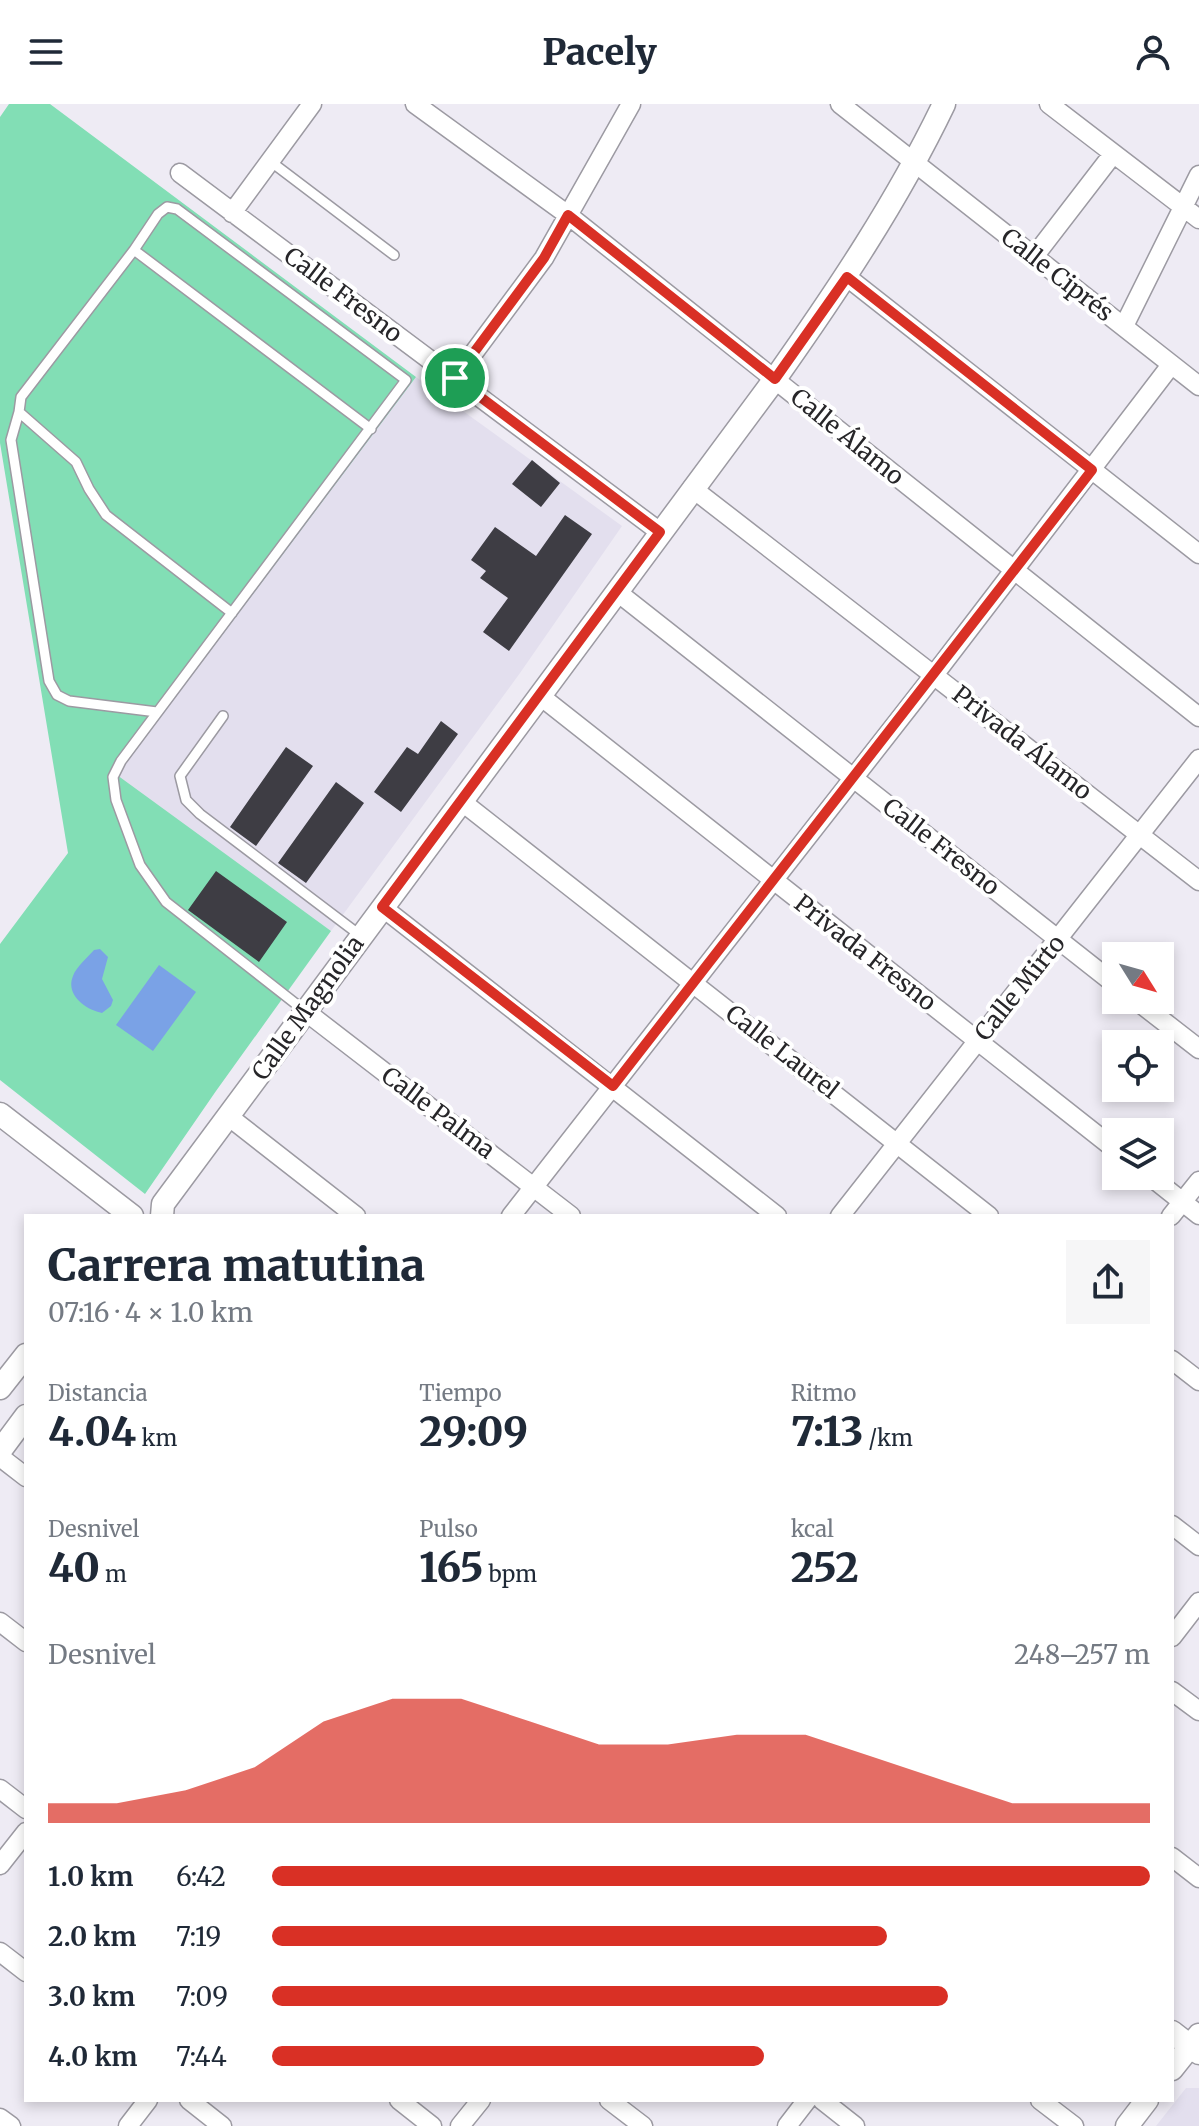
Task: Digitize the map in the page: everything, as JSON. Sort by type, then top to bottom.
[{"type":"street","points":[[232,213],[312,104]]},
{"type":"street","name":"Calle Álamo","points":[[415,104],[568,215],[1199,717]]},
{"type":"street","points":[[455,378],[544,258],[631,104]]},
{"type":"street","name":"Calle Ciprés","points":[[840,104],[1199,386]]},
{"type":"street","name":"Calle Magnolia","points":[[162,1210],[305,1011],[775,379],[847,277],[915,164],[944,104]]},
{"type":"street","points":[[1049,104],[1199,219]]},
{"type":"street","points":[[1033,258],[1113,154]]},
{"type":"street","name":"Calle Fresno","points":[[180,173],[660,532]]},
{"type":"street","points":[[1124,326],[1199,175]]},
{"type":"street","points":[[847,277],[1199,554]]},
{"type":"street","points":[[513,1214],[1014,572],[1171,365]]},
{"type":"street","name":"Privada Álamo","points":[[692,488],[1199,881]]},
{"type":"street","name":"Calle Fresno","points":[[616,591],[1102,974]]},
{"type":"street","name":"Privada Fresno","points":[[539,695],[1102,1139]]},
{"type":"street","name":"Calle Mirto","points":[[842,1214],[1199,759]]},
{"type":"street","name":"Calle Laurel","points":[[461,801],[986,1214]]},
{"type":"street","points":[[382,907],[774,1214]]},
{"type":"street","name":"Calle Palma","points":[[305,1011],[568,1214]]},
{"type":"street","points":[[1154,1014],[1199,1049]]},
{"type":"street","points":[[0,1114],[131,1214]]},
{"type":"street","points":[[228,1116],[353,1214]]},
{"type":"street","points":[[1177,1209],[1199,1181]]},
{"type":"street","points":[[1161,1190],[1177,1209],[1199,1215]]},
{"type":"street","points":[[0,1388],[24,1358]]},
{"type":"street","points":[[1174,1362],[1199,1381]]},
{"type":"street","points":[[0,1451],[24,1419]]},
{"type":"street","points":[[0,1457],[24,1475]]},
{"type":"street","points":[[1174,1527],[1199,1546]]},
{"type":"street","points":[[1174,1634],[1199,1602]]},
{"type":"street","points":[[0,1622],[24,1640]]},
{"type":"street","points":[[1174,1692],[1199,1711]]},
{"type":"street","points":[[0,1789],[24,1807]]},
{"type":"street","points":[[0,1865],[24,1835]]},
{"type":"street","points":[[1174,1859],[1199,1878]]},
{"type":"street","points":[[0,1952],[24,1970]]},
{"type":"street","points":[[1174,2033],[1196,2045],[1174,2067]]},
{"type":"street","points":[[128,2126],[146,2102]]},
{"type":"street","points":[[192,2102],[222,2126]]},
{"type":"street","points":[[402,2102],[432,2126]]},
{"type":"street","points":[[460,2126],[479,2102]]},
{"type":"street","points":[[612,2102],[643,2126]]},
{"type":"street","points":[[787,2126],[805,2102]]},
{"type":"street","points":[[825,2102],[855,2126]]},
{"type":"street","points":[[1043,2102],[1074,2126]]},
{"type":"street","points":[[1127,2126],[1145,2102]]},
{"type":"street","points":[[0,2118],[11,2126]]},
{"type":"lane","points":[[270,161],[394,255]]},
{"type":"lane","points":[[157,712],[69,701],[57,695],[49,681],[11,440],[21,397],[158,214],[167,207],[177,209],[406,380],[157,712],[113,777],[116,800],[140,865],[166,902],[305,1011]]},
{"type":"lane","points":[[134,250],[371,429]]},
{"type":"lane","points":[[19,412],[76,462],[106,515],[232,613]]},
{"type":"lane","points":[[223,716],[180,776],[186,800],[200,814],[361,936]]},
{"type":"shaded area","points":[[416,377],[622,526],[520,673],[331,931],[116,776]]},
{"type":"shaded area","points":[[1186,2088],[1199,2088],[1199,2126],[1156,2126]]},
{"type":"green space","points":[[9,104],[50,104],[416,377],[117,775],[331,931],[145,1194],[0,1080],[0,944],[68,853],[0,443],[0,117]]},
{"type":"water","points":[[100,949],[108,957],[102,979],[113,1000],[102,1013],[78,1000],[71,983],[79,966],[94,950]]},
{"type":"water","points":[[159,965],[196,992],[153,1051],[116,1025]]},
{"type":"building","points":[[532,460],[560,483],[541,507],[512,484]]},
{"type":"building","points":[[565,515],[592,534],[509,651],[483,632],[508,598],[480,578],[486,571],[471,560],[495,527],[536,556]]},
{"type":"building","points":[[441,721],[458,734],[401,812],[374,792],[407,747],[418,754]]},
{"type":"building","points":[[286,747],[313,766],[256,846],[230,827]]},
{"type":"building","points":[[336,782],[364,803],[306,883],[278,863]]},
{"type":"building","points":[[216,871],[287,922],[259,962],[188,910]]},
{"type":"route","points":[[568,215],[775,379],[847,277],[1092,470],[613,1086],[382,907],[660,532],[455,378],[544,258],[568,215]]}]
